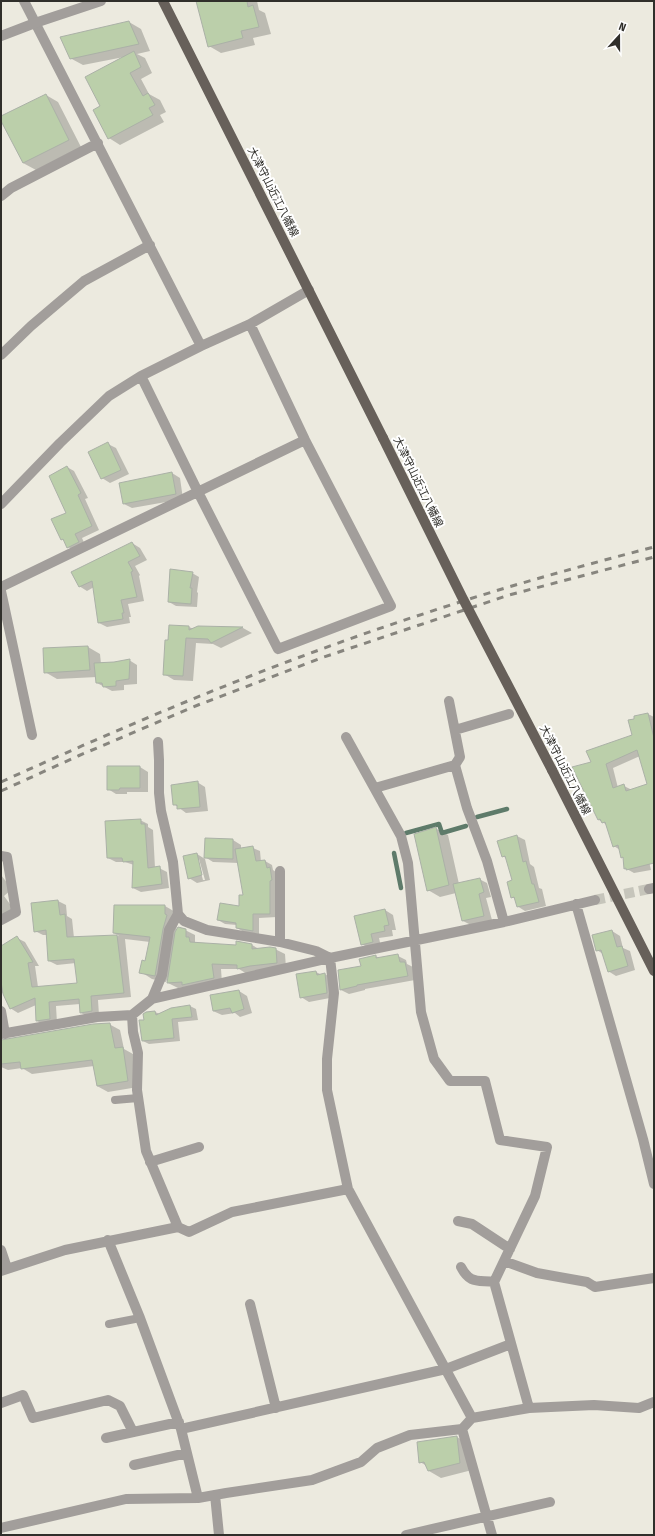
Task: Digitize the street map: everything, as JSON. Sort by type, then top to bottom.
[{"type":"main road","name":"大津守山近江八幡線","points":[[164,1],[462,597],[654,971]]},
{"type":"street","points":[[24,1],[201,346]]},
{"type":"street","points":[[1,36],[35,22],[101,1]]},
{"type":"street","points":[[1,196],[11,188],[98,143]]},
{"type":"street","points":[[1,355],[31,326],[84,281],[150,245]]},
{"type":"street","points":[[1,504],[60,443],[110,396],[141,376],[201,346],[250,324],[309,290]]},
{"type":"street","points":[[141,376],[278,649],[391,606],[305,440],[250,324]]},
{"type":"street","points":[[1,587],[305,440]]},
{"type":"street","points":[[1,591],[32,735]]},
{"type":"street","points":[[375,788],[455,765],[460,757],[449,701]]},
{"type":"street","points":[[455,730],[509,714]]},
{"type":"street","points":[[346,737],[401,836],[403,843],[408,863],[421,1012],[434,1059],[450,1081],[485,1082],[500,1140],[547,1147],[535,1196],[494,1282],[529,1408]]},
{"type":"street","points":[[152,999],[162,975],[169,930],[178,914],[173,862],[158,793],[158,742]]},
{"type":"street","points":[[455,765],[467,808],[487,861],[504,922]]},
{"type":"street","points":[[1,856],[7,857],[16,912],[1,920]]},
{"type":"street","points":[[280,871],[280,942]]},
{"type":"street","points":[[1,1011],[3,1034],[97,1017],[132,1015],[152,999],[330,958],[504,922],[595,900]]},
{"type":"street","points":[[576,904],[643,1139],[654,1184]]},
{"type":"street","points":[[178,914],[184,921],[207,930],[280,942],[316,951],[330,958]]},
{"type":"street","points":[[330,958],[334,993],[327,1090],[348,1189],[472,1418]]},
{"type":"street","points":[[132,1015],[133,1032],[138,1053],[137,1090],[146,1151],[178,1227]]},
{"type":"street","points":[[150,1162],[199,1147]]},
{"type":"street","points":[[1,1250],[4,1270],[65,1250],[108,1240],[178,1227],[189,1232],[232,1212],[348,1189]]},
{"type":"street","points":[[458,1221],[472,1224],[510,1249]]},
{"type":"street","points":[[108,1240],[140,1318],[180,1425],[198,1498]]},
{"type":"street","points":[[504,1261],[537,1273],[587,1282],[595,1287],[654,1278]]},
{"type":"street","points":[[461,1267],[465,1275],[471,1280],[494,1282]]},
{"type":"street","points":[[250,1304],[276,1408]]},
{"type":"street","points":[[106,1438],[133,1432],[276,1408],[446,1369],[511,1344]]},
{"type":"street","points":[[1,1403],[23,1395],[33,1418],[108,1400],[120,1406],[133,1432]]},
{"type":"street","points":[[1,1528],[126,1499],[198,1498],[312,1480],[361,1462],[377,1448],[410,1435],[462,1429],[472,1418],[529,1408],[594,1405],[639,1408],[654,1402]]},
{"type":"street","points":[[462,1429],[492,1535]]},
{"type":"street","points":[[134,1465],[187,1453]]},
{"type":"street","points":[[215,1495],[219,1535]]},
{"type":"street","points":[[406,1535],[486,1515],[550,1502]]},
{"type":"lane","points":[[115,1100],[138,1098]]},
{"type":"lane","points":[[109,1324],[140,1318]]},
{"type":"building","points":[[196,1],[247,1],[248,7],[253,5],[259,27],[241,31],[243,38],[208,47]]},
{"type":"building","points":[[129,21],[139,44],[70,59],[60,37]]},
{"type":"building","points":[[134,51],[141,67],[130,73],[143,96],[148,93],[155,105],[149,108],[153,115],[108,139],[93,110],[100,106],[85,77]]},
{"type":"building","points":[[46,94],[69,140],[23,163],[1,121],[1,116]]},
{"type":"building","points":[[108,442],[121,470],[101,479],[88,452]]},
{"type":"building","points":[[67,466],[81,493],[78,495],[92,526],[75,534],[79,542],[67,548],[63,539],[61,540],[51,519],[66,513],[49,476]]},
{"type":"building","points":[[172,472],[176,494],[123,504],[119,483]]},
{"type":"building","points":[[132,542],[140,556],[128,562],[133,571],[131,572],[137,597],[121,600],[124,613],[122,613],[123,619],[98,623],[92,581],[79,587],[71,572]]},
{"type":"building","points":[[170,569],[193,572],[190,588],[192,588],[191,604],[168,602]]},
{"type":"building","points":[[169,625],[189,626],[189,630],[198,626],[243,627],[211,643],[208,639],[186,638],[183,676],[163,675],[165,640],[168,640]]},
{"type":"building","points":[[88,646],[90,670],[44,673],[43,648]]},
{"type":"building","points":[[130,659],[129,679],[116,681],[116,686],[103,687],[102,683],[96,683],[94,663],[114,662]]},
{"type":"building","points":[[648,713],[654,738],[654,863],[626,870],[626,868],[624,869],[623,857],[621,858],[618,845],[613,847],[605,822],[602,823],[600,819],[598,820],[572,767],[591,762],[586,751],[632,735],[628,720],[634,719],[634,716]],"holes":[[[637,750],[647,784],[626,791],[624,784],[613,788],[606,764]]]},
{"type":"building","points":[[107,766],[140,766],[140,788],[120,788],[119,790],[107,790]]},
{"type":"building","points":[[198,781],[200,807],[177,809],[177,805],[173,805],[171,785]]},
{"type":"building","points":[[141,819],[141,824],[145,824],[148,868],[160,866],[162,884],[132,888],[133,861],[123,862],[122,858],[107,858],[105,821]]},
{"type":"building","points":[[436,827],[449,885],[427,891],[414,834]]},
{"type":"building","points":[[517,835],[523,862],[526,861],[532,884],[534,884],[539,902],[517,907],[514,897],[511,898],[507,882],[512,880],[505,856],[502,857],[497,841]]},
{"type":"building","points":[[205,838],[233,839],[233,859],[204,858]]},
{"type":"building","points":[[253,846],[256,861],[265,860],[267,868],[270,867],[272,880],[270,881],[270,914],[253,914],[253,931],[236,928],[236,923],[217,920],[220,903],[239,906],[239,895],[243,895],[235,849]]},
{"type":"building","points":[[197,853],[202,875],[188,879],[183,856]]},
{"type":"building","points":[[480,878],[484,892],[479,894],[484,916],[462,921],[453,884]]},
{"type":"building","points":[[58,900],[60,915],[65,914],[67,937],[117,935],[124,993],[91,996],[92,1011],[80,1013],[79,999],[49,1002],[50,1019],[36,1021],[35,998],[10,1009],[3,994],[1,982],[1,946],[17,936],[33,962],[28,963],[32,987],[77,983],[74,959],[48,961],[46,930],[34,932],[31,903]]},
{"type":"building","points":[[114,905],[165,905],[165,914],[167,915],[163,929],[155,976],[139,973],[142,960],[145,961],[150,937],[113,933]]},
{"type":"building","points":[[385,909],[389,925],[384,926],[385,931],[371,934],[373,942],[361,945],[354,916]]},
{"type":"building","points":[[178,927],[186,929],[186,937],[189,937],[190,942],[236,945],[236,941],[252,944],[252,949],[270,947],[276,948],[277,963],[237,969],[237,965],[212,964],[214,978],[182,985],[182,982],[167,983],[175,932]]},
{"type":"building","points":[[612,930],[617,947],[622,946],[628,966],[608,972],[601,950],[596,951],[592,935]]},
{"type":"building","points":[[398,954],[400,962],[405,962],[408,976],[357,985],[340,990],[338,970],[361,966],[359,959],[376,955],[376,958]]},
{"type":"building","points":[[316,971],[317,975],[325,973],[327,993],[300,998],[296,974]]},
{"type":"building","points":[[239,990],[244,1009],[232,1013],[230,1008],[213,1011],[210,995]]},
{"type":"building","points":[[190,1005],[192,1017],[172,1019],[174,1038],[142,1041],[139,1020],[144,1020],[143,1014],[146,1012],[155,1011],[156,1015],[171,1008]]},
{"type":"building","points":[[110,1023],[115,1048],[123,1047],[128,1081],[97,1086],[92,1060],[21,1069],[20,1062],[1,1064],[1,1040],[93,1024]]},
{"type":"building","points":[[457,1436],[460,1463],[428,1471],[424,1462],[419,1463],[417,1442]]},
{"type":"waterway","points":[[477,817],[507,809]]},
{"type":"waterway","points":[[406,833],[439,824],[442,833],[466,826]]},
{"type":"waterway","points":[[394,853],[401,888]]},
{"type":"tunnel","points":[[595,900],[649,889]]},
{"type":"railway","points":[[1,782],[158,713],[318,650],[482,595],[654,547]]},
{"type":"railway","points":[[1,791],[78,756],[198,705],[321,658],[509,595],[654,557]]}]
